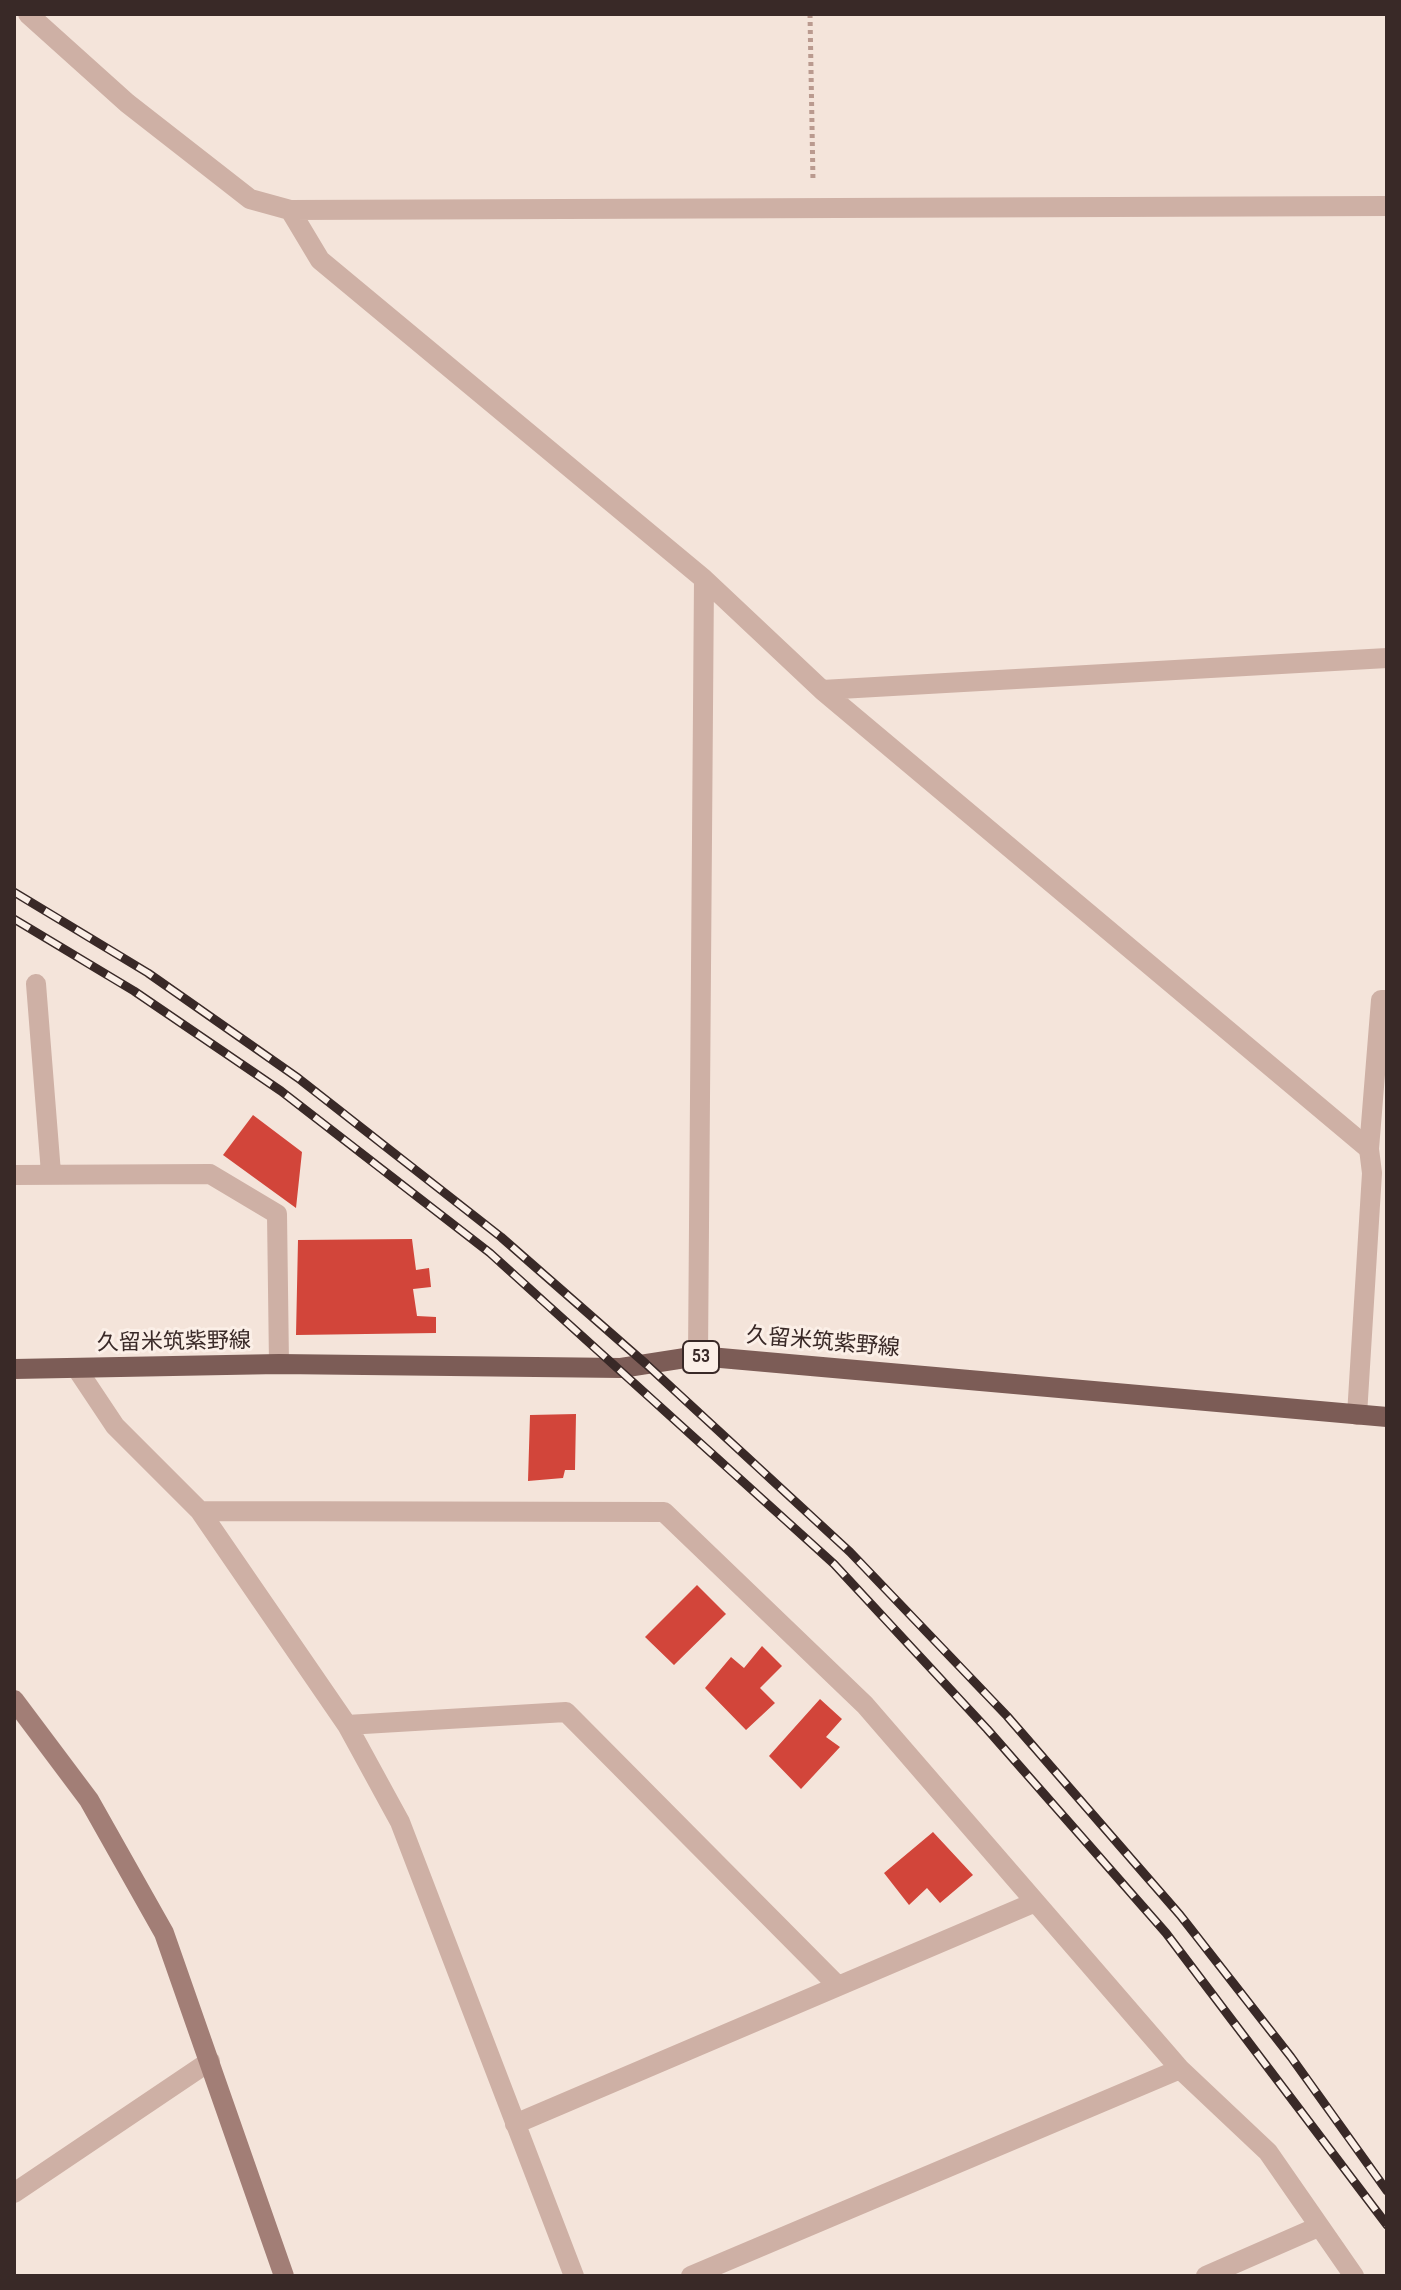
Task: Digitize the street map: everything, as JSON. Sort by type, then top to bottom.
[{"type":"main road","name":"久留米筑紫野線","points":[[14,1369],[279,1364],[621,1368],[698,1356],[1387,1417]]},
{"type":"street","points":[[28,14],[127,103],[250,199],[290,210],[1387,206]]},
{"type":"street","points":[[290,210],[320,260],[704,579],[822,690],[1369,1149]]},
{"type":"street","points":[[698,1356],[704,579]]},
{"type":"street","points":[[822,690],[1387,658]]},
{"type":"street","points":[[36,984],[51,1173]]},
{"type":"street","points":[[1357,1415],[1372,1173],[1369,1149],[1381,1000],[1387,1000]]},
{"type":"street","points":[[14,1175],[210,1174],[277,1214],[279,1364]]},
{"type":"street","points":[[77,1369],[115,1426],[200,1511],[347,1725],[400,1822],[574,2276]]},
{"type":"street","points":[[200,1511],[664,1512],[865,1705],[1033,1903],[1180,2069],[1268,2152],[1354,2276]]},
{"type":"street","points":[[14,1700],[89,1800],[164,1933],[284,2276]]},
{"type":"street","points":[[347,1725],[566,1712],[838,1986]]},
{"type":"street","points":[[515,2124],[1033,1903]]},
{"type":"street","points":[[14,2193],[210,2061]]},
{"type":"street","points":[[691,2276],[1180,2069]]},
{"type":"street","points":[[1206,2276],[1318,2227]]},
{"type":"path","points":[[810,14],[813,206]]},
{"type":"building","points":[[253,1115],[302,1152],[296,1208],[223,1155]]},
{"type":"building","points":[[412,1239],[416,1270],[429,1268],[431,1287],[413,1289],[417,1316],[436,1317],[436,1333],[296,1335],[298,1240]]},
{"type":"building","points":[[576,1414],[575,1470],[565,1470],[563,1478],[528,1481],[530,1415]]},
{"type":"building","points":[[697,1585],[726,1614],[674,1665],[645,1637]]},
{"type":"building","points":[[762,1646],[782,1666],[760,1688],[775,1703],[746,1730],[705,1688],[731,1657],[744,1668]]},
{"type":"building","points":[[820,1699],[842,1719],[826,1737],[840,1747],[801,1789],[769,1756]]},
{"type":"building","points":[[933,1832],[973,1875],[940,1903],[927,1888],[909,1905],[884,1873]]},
{"type":"railway","points":[[14,892],[148,973],[298,1078],[501,1237],[646,1364],[850,1552],[1007,1716],[1180,1915],[1291,2057],[1387,2191]]},
{"type":"railway","points":[[14,919],[134,991],[281,1091],[490,1253],[834,1564],[987,1729],[1166,1933],[1387,2225]]}]
